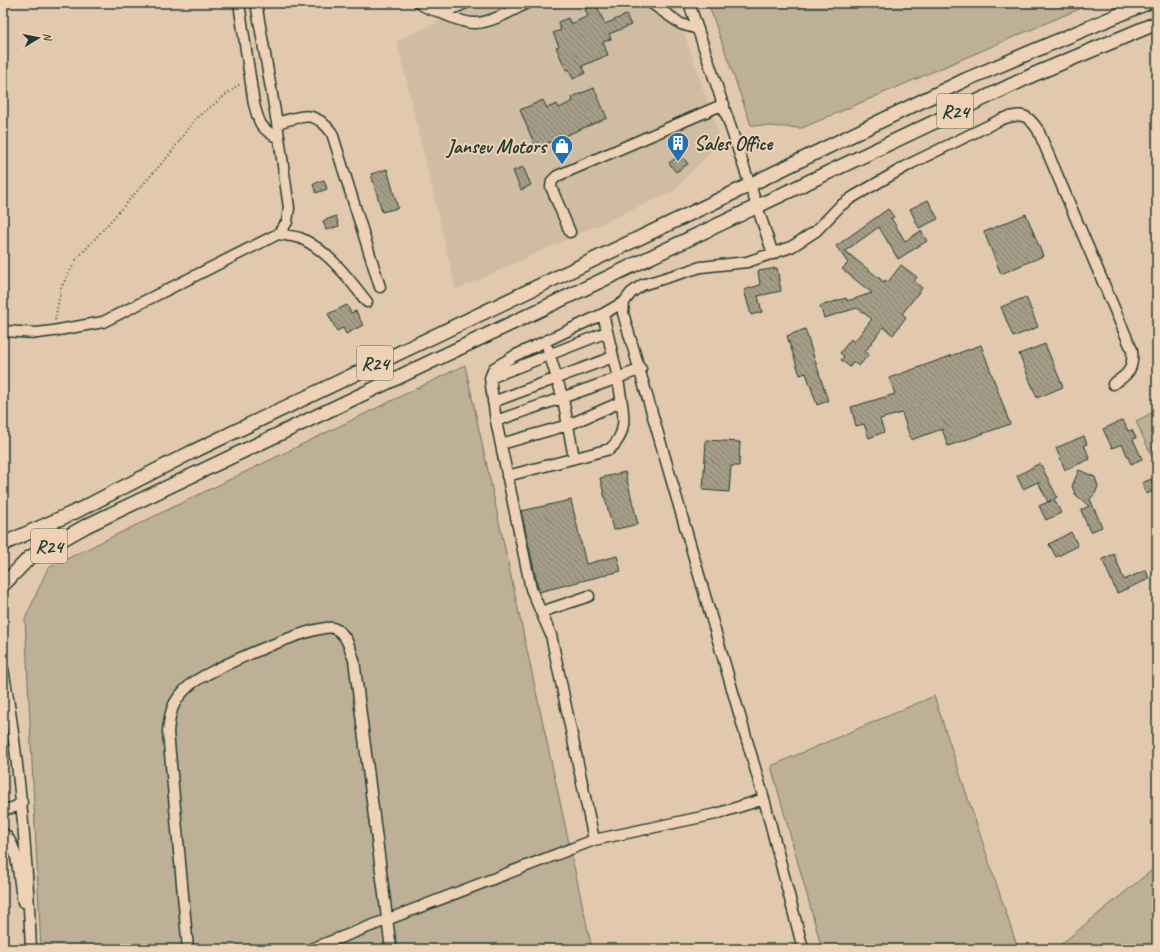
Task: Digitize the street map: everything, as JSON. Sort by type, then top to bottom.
[{"type":"main road","name":"R24","points":[[3,544],[77,511],[230,433],[965,80],[1147,3]]},
{"type":"main road","name":"R24","points":[[4,586],[29,558],[86,526],[1035,74],[1157,23]]},
{"type":"main road","name":"R24","points":[[3,568],[4,586]]},
{"type":"street","points":[[239,3],[254,104],[260,126],[278,138]]},
{"type":"street","points":[[3,331],[36,333],[103,322],[278,234],[287,222],[289,208],[278,138],[277,122],[256,3]]},
{"type":"street","points":[[419,3],[432,11],[459,20],[476,23],[506,14],[527,3]]},
{"type":"street","points":[[441,13],[466,3]]},
{"type":"street","points":[[651,3],[681,24],[698,30]]},
{"type":"street","points":[[689,3],[773,254]]},
{"type":"street","points":[[570,232],[551,187],[552,181],[557,176],[724,104]]},
{"type":"street","points":[[594,840],[550,635],[530,589],[496,421],[490,378],[494,368],[514,356],[603,314],[624,302],[631,293],[642,285],[700,267],[747,262],[773,254],[806,239],[840,206],[912,163],[1002,119],[1013,115],[1023,115],[1031,119],[1038,130],[1132,350],[1131,369],[1126,376],[1113,384]]},
{"type":"street","points":[[277,122],[298,117],[311,116],[323,121],[332,133],[380,287]]},
{"type":"street","points":[[278,234],[299,238],[316,248],[334,263],[350,280],[367,302]]},
{"type":"street","points":[[624,302],[624,313],[764,799],[803,949]]},
{"type":"street","points":[[507,476],[610,449],[617,443],[623,433],[624,422],[618,378],[603,314]]},
{"type":"street","points":[[490,378],[607,332]]},
{"type":"street","points":[[546,341],[563,399],[574,458]]},
{"type":"street","points":[[493,402],[558,379],[613,357]]},
{"type":"street","points":[[496,421],[563,399],[641,369]]},
{"type":"street","points":[[501,444],[568,425],[621,402]]},
{"type":"street","points":[[541,612],[589,596]]},
{"type":"street","points":[[188,949],[168,732],[169,714],[172,705],[191,684],[213,670],[320,628],[330,627],[347,640],[354,660],[391,949]]},
{"type":"street","points":[[3,669],[14,732],[22,802],[31,949]]},
{"type":"street","points":[[311,949],[594,840],[716,814],[764,799]]},
{"type":"street","points":[[3,810],[15,807],[22,802]]},
{"type":"street","points":[[3,834],[8,837],[13,846],[22,897],[30,925]]},
{"type":"path","points":[[53,331],[61,288],[76,260],[170,154],[194,119],[227,92],[250,78]]},
{"type":"shaded area","name":"Jansev Motors","points":[[479,3],[674,3],[721,141],[673,191],[456,290],[397,41]]},
{"type":"shaded area","points":[[708,3],[1093,3],[802,128],[751,125]]},
{"type":"shaded area","points":[[465,365],[592,949],[41,949],[25,619],[48,568]]},
{"type":"shaded area","points":[[1157,410],[1157,468],[1136,421]]},
{"type":"shaded area","points":[[934,696],[1018,949],[822,949],[771,766]]},
{"type":"shaded area","points":[[1157,866],[1157,949],[1055,949]]},
{"type":"building","points":[[596,4],[605,24],[626,15],[631,25],[609,34],[611,39],[603,42],[608,55],[582,66],[585,73],[573,79],[569,69],[566,70],[556,47],[559,46],[553,33],[561,30],[558,22],[568,18],[571,24],[588,16],[585,9]]},
{"type":"building","points":[[594,88],[607,118],[536,148],[520,110],[543,100],[547,108],[557,104],[559,108],[573,101],[572,97]]},
{"type":"building","name":"Sales Office","points":[[681,154],[688,164],[676,172],[669,163]]},
{"type":"building","points":[[523,167],[531,185],[521,190],[513,171]]},
{"type":"building","points":[[387,169],[398,208],[382,212],[371,174]]},
{"type":"building","points":[[324,180],[327,189],[316,193],[313,184]]},
{"type":"building","points":[[928,200],[938,219],[919,228],[910,209]]},
{"type":"building","points":[[888,209],[894,217],[891,218],[905,241],[921,231],[927,241],[898,259],[879,227],[845,251],[884,282],[885,280],[888,282],[901,265],[917,277],[914,281],[922,288],[902,314],[906,317],[893,335],[883,327],[865,352],[869,354],[859,366],[853,362],[850,367],[841,360],[844,356],[840,353],[851,339],[854,342],[872,319],[857,308],[824,318],[820,306],[846,298],[847,301],[872,293],[842,269],[848,263],[836,246]]},
{"type":"building","points":[[1026,214],[1043,256],[1001,274],[984,232]]},
{"type":"building","points":[[336,216],[339,226],[326,230],[323,221]]},
{"type":"building","points":[[777,268],[781,291],[758,296],[762,312],[751,315],[744,290],[760,285],[758,271]]},
{"type":"building","points":[[1026,297],[1038,327],[1013,337],[1001,307]]},
{"type":"building","points":[[347,305],[351,313],[356,311],[363,325],[346,334],[343,328],[337,331],[328,314]]},
{"type":"building","points":[[805,329],[828,401],[817,405],[806,373],[800,375],[787,336]]},
{"type":"building","points":[[1045,344],[1063,387],[1037,398],[1019,354]]},
{"type":"building","points":[[981,345],[1010,424],[948,446],[942,429],[911,440],[902,413],[880,419],[884,432],[869,438],[864,424],[856,426],[851,407],[895,394],[889,378]]},
{"type":"building","points":[[1123,420],[1128,431],[1132,430],[1136,438],[1133,439],[1142,459],[1131,464],[1122,444],[1112,448],[1103,429]]},
{"type":"building","points":[[1084,436],[1087,444],[1084,445],[1090,459],[1065,470],[1056,448]]},
{"type":"building","points":[[706,440],[740,442],[739,466],[731,466],[729,492],[703,490]]},
{"type":"building","points":[[1040,463],[1057,497],[1054,499],[1061,513],[1046,520],[1039,506],[1048,502],[1038,482],[1023,489],[1017,476]]},
{"type":"building","points":[[1079,470],[1095,477],[1098,486],[1095,494],[1090,499],[1102,527],[1090,532],[1081,510],[1089,506],[1075,494],[1072,486]]},
{"type":"building","points":[[625,472],[638,524],[613,530],[600,478]]},
{"type":"building","points":[[1151,479],[1156,490],[1146,494],[1142,483]]},
{"type":"building","points":[[571,500],[586,564],[617,556],[621,571],[539,592],[521,511]]},
{"type":"building","points":[[1071,532],[1078,546],[1056,557],[1049,544]]},
{"type":"building","points":[[1114,554],[1124,580],[1146,570],[1149,579],[1117,593],[1102,559]]},
{"type":"place","name":"Sales Office","points":[[678,162]]},
{"type":"place","name":"Jansev Motors","points":[[562,166]]}]
